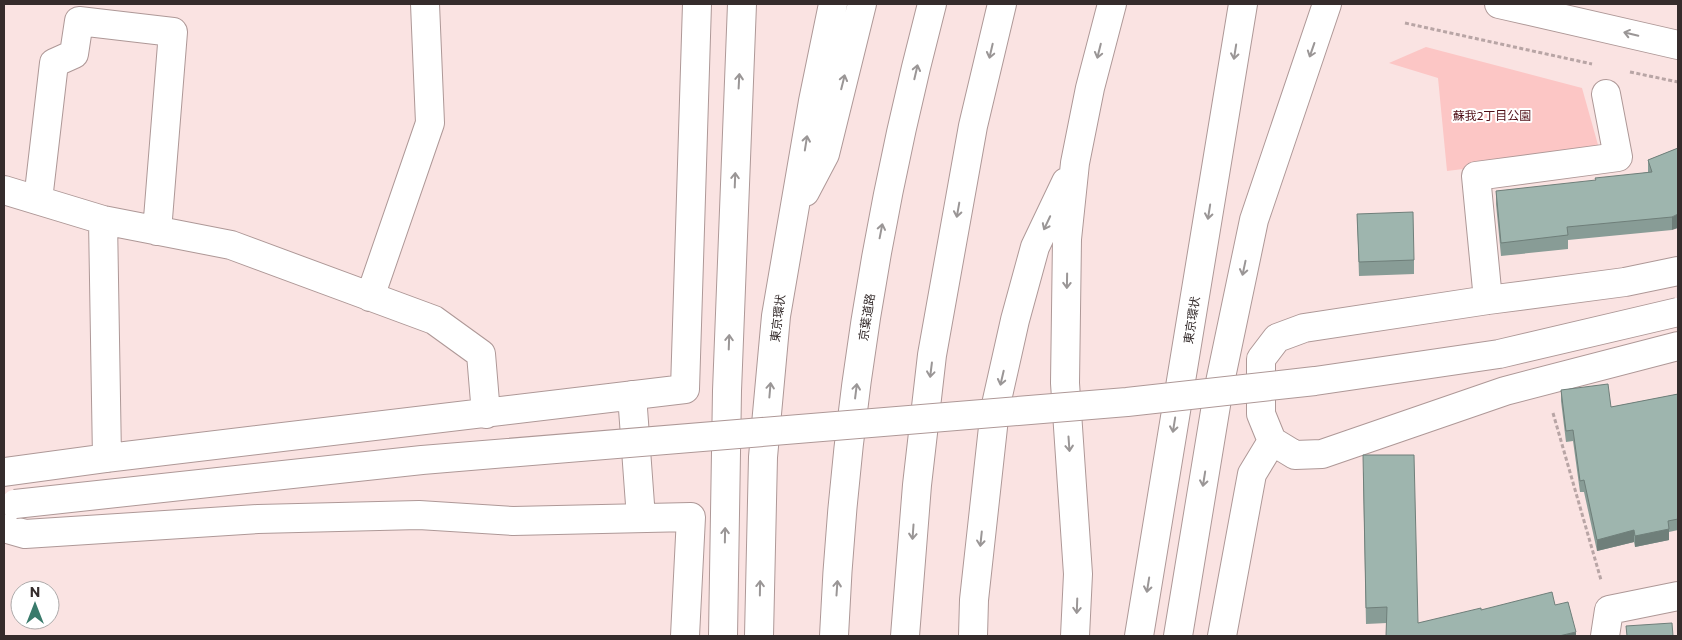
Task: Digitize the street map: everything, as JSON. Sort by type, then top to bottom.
[{"type":"main road","points":[[370,297],[430,123],[425,4]]},
{"type":"main road","points":[[4,472],[685,389],[697,4]]},
{"type":"main road","points":[[723,636],[727,391],[742,4]]},
{"type":"main road","name":"東京環状","points":[[759,636],[763,457],[776,316],[813,101],[833,4]]},
{"type":"main road","points":[[795,208],[825,154],[862,4]]},
{"type":"main road","name":"京葉道路","points":[[834,636],[845,482],[862,345],[881,230],[904,121],[932,4]]},
{"type":"main road","points":[[905,636],[917,485],[932,355],[973,126],[1002,4]]},
{"type":"main road","points":[[1075,636],[1078,574],[1065,383],[1067,239],[1075,163],[1090,88],[1112,4]]},
{"type":"main road","name":"東京環状","points":[[1139,636],[1243,4]]},
{"type":"main road","points":[[1178,636],[1219,388],[1254,220],[1327,4]]},
{"type":"main road","points":[[1498,4],[1678,45]]},
{"type":"main road","points":[[38,200],[54,62],[74,54],[79,21],[174,32],[157,232]]},
{"type":"main road","points":[[1488,300],[1476,176],[1618,157],[1606,94]]},
{"type":"main road","points":[[973,636],[974,600],[995,409],[1015,320],[1035,247],[1075,163]]},
{"type":"main road","points":[[4,190],[104,220],[157,232],[231,245],[434,320],[481,354],[486,414]]},
{"type":"main road","points":[[104,220],[108,458]]},
{"type":"main road","points":[[1678,272],[1625,282],[1488,300],[1304,328],[1277,338],[1261,359],[1261,414],[1272,441],[1295,455],[1322,454],[1449,409],[1543,381],[1678,346]]},
{"type":"main road","points":[[8,512],[422,460],[1118,402],[1315,381],[1499,354],[1678,312]]},
{"type":"main road","points":[[632,395],[641,518]]},
{"type":"main road","points":[[1222,636],[1252,474],[1272,441]]},
{"type":"main road","points":[[8,512],[25,534],[258,519],[419,515],[513,522],[691,517],[685,636]]},
{"type":"main road","points":[[1607,623],[1678,596]]},
{"type":"path","points":[[1405,23],[1600,65]]},
{"type":"path","points":[[1629,72],[1678,82]]},
{"type":"path","points":[[1543,381],[1607,623]]},
{"type":"green space","name":"蘇我2丁目公園","points":[[1426,47],[1582,88],[1600,152],[1447,171],[1438,78],[1389,63]]},
{"type":"building","points":[[1678,148],[1678,214],[1672,217],[1567,227],[1568,235],[1501,243],[1496,191],[1652,172],[1648,160]]},
{"type":"building","points":[[1413,212],[1414,260],[1359,262],[1357,214]]},
{"type":"building","points":[[1608,384],[1611,407],[1678,394],[1678,519],[1668,521],[1669,529],[1635,536],[1634,530],[1597,540],[1584,480],[1580,481],[1573,430],[1566,431],[1561,390]]},
{"type":"building","points":[[1363,455],[1414,455],[1418,623],[1481,608],[1481,610],[1552,592],[1555,605],[1568,602],[1576,632],[1559,636],[1386,636],[1387,607],[1366,608]]},
{"type":"building","points":[[1672,623],[1673,636],[1627,636],[1626,626]]}]
